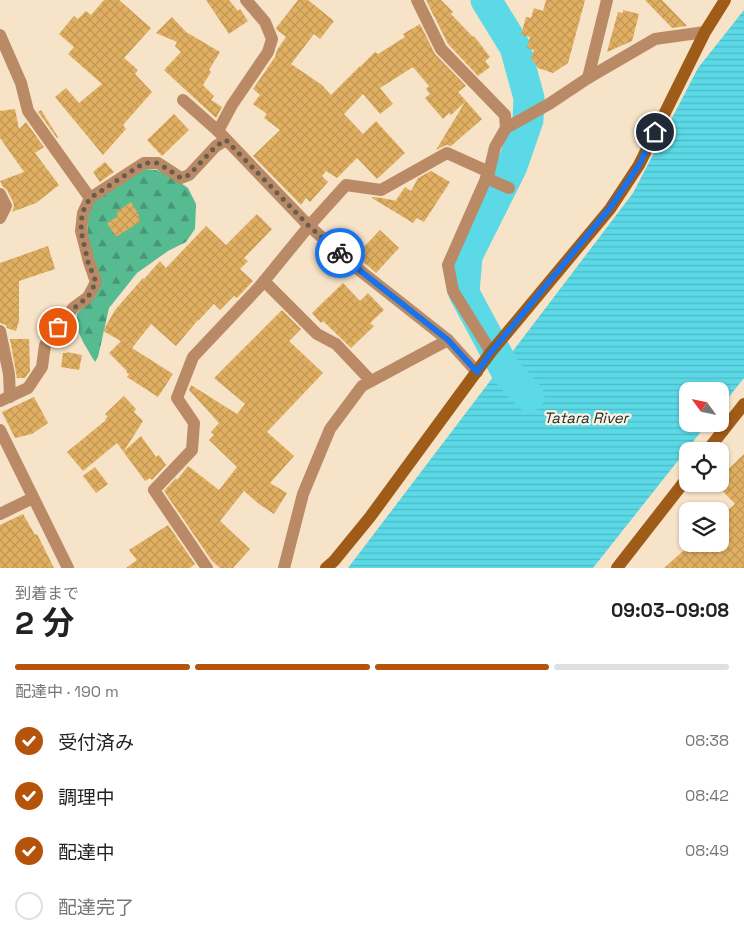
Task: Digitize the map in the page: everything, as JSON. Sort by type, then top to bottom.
[{"type":"street","points":[[5,399],[28,388],[42,367],[45,345],[74,308],[88,297],[96,282],[88,262],[81,231],[82,213],[90,198],[144,163],[158,163],[181,178],[189,175],[216,146],[222,136],[232,105],[268,52],[272,39],[265,22],[246,0]]},
{"type":"street","points":[[417,0],[441,49],[505,116],[506,128]]},
{"type":"street","points":[[588,78],[607,0]]},
{"type":"street","points":[[326,568],[370,517],[491,352],[610,208],[639,165],[705,32],[723,1]]},
{"type":"street","points":[[491,352],[453,291],[448,265],[487,175],[495,147],[506,128],[655,39],[705,32]]},
{"type":"street","points":[[0,35],[22,82],[28,111],[90,198]]},
{"type":"street","points":[[183,100],[222,136],[309,226],[358,269],[448,340],[477,372]]},
{"type":"street","points":[[207,568],[154,490],[192,450],[194,423],[177,398],[193,357],[264,281],[309,226],[346,185],[382,190],[447,153],[509,188]]},
{"type":"street","points":[[0,194],[6,206],[0,218]]},
{"type":"street","points":[[264,281],[317,334],[336,344],[371,381]]},
{"type":"street","points":[[0,330],[9,374],[5,399]]},
{"type":"street","points":[[284,568],[304,494],[330,429],[362,386],[448,340]]},
{"type":"street","points":[[715,442],[744,404]]},
{"type":"street","points":[[0,430],[68,568]]},
{"type":"street","points":[[617,568],[679,489]]},
{"type":"street","points":[[0,514],[33,498]]},
{"type":"green space","points":[[145,169],[156,170],[169,175],[188,188],[196,204],[195,229],[186,242],[168,251],[137,273],[109,308],[98,357],[95,362],[76,326],[77,313],[88,303],[100,280],[87,236],[88,216],[92,202]]},
{"type":"water","name":"Tatara River","points":[[744,10],[744,378],[729,397],[729,382],[679,382],[679,432],[701,432],[693,442],[679,442],[679,459],[593,568],[348,568],[633,193],[698,68]]},
{"type":"building","points":[[104,0],[119,0],[151,28],[124,58],[138,70],[135,74],[152,92],[123,125],[126,129],[103,155],[55,97],[66,88],[79,103],[102,84],[68,54],[74,47],[59,34],[74,16],[78,19],[86,11],[91,15]]},
{"type":"building","points":[[206,0],[229,0],[238,11],[240,9],[248,21],[229,34]]},
{"type":"building","points":[[298,0],[308,0],[334,21],[320,39],[314,34],[291,64],[322,85],[331,95],[375,52],[378,54],[405,37],[403,34],[420,24],[435,54],[466,86],[458,92],[482,119],[451,146],[446,145],[436,150],[465,102],[451,115],[449,113],[443,119],[425,98],[430,94],[426,89],[429,86],[413,67],[380,88],[393,104],[380,114],[363,94],[344,114],[363,134],[376,121],[405,153],[377,179],[357,158],[337,178],[326,171],[322,176],[328,182],[310,202],[306,198],[301,205],[253,156],[280,130],[264,118],[267,114],[253,104],[260,95],[253,89],[286,37],[276,28]]},
{"type":"building","points":[[426,0],[441,0],[453,12],[451,14],[474,36],[490,57],[485,61],[490,67],[478,76],[448,44]]},
{"type":"building","points":[[546,0],[585,0],[568,63],[553,73],[538,68],[531,58],[534,50],[527,48],[530,37],[521,35],[526,17],[531,18],[534,8],[543,11]]},
{"type":"building","points":[[645,0],[662,0],[687,26],[672,28]]},
{"type":"building","points":[[623,10],[639,14],[632,41],[607,52],[618,12],[623,13]]},
{"type":"building","points":[[172,17],[186,32],[220,52],[209,70],[211,72],[203,85],[214,96],[211,100],[222,107],[216,118],[164,70],[181,52],[175,46],[177,42],[156,33]]},
{"type":"building","points":[[15,109],[19,129],[26,122],[44,147],[35,153],[59,185],[36,203],[12,212],[13,202],[0,181],[24,172],[0,138],[0,111]]},
{"type":"building","points":[[41,110],[58,137],[57,138],[38,112]]},
{"type":"building","points":[[174,114],[189,130],[162,156],[147,140]]},
{"type":"building","points":[[105,162],[114,172],[100,182],[93,172]]},
{"type":"building","points":[[431,171],[450,182],[424,222],[417,218],[413,223],[372,198],[397,201],[405,187],[411,191],[418,178]]},
{"type":"building","points":[[131,202],[141,221],[116,237],[107,223],[118,216],[116,212]]},
{"type":"building","points":[[257,214],[272,229],[244,258],[248,261],[240,269],[253,281],[237,298],[234,296],[220,310],[214,304],[176,346],[151,324],[132,348],[173,374],[158,397],[127,377],[129,374],[127,371],[109,353],[121,341],[103,331],[115,310],[160,261],[166,268],[206,226],[226,245]]},
{"type":"building","points":[[380,230],[399,248],[376,273],[360,259],[366,253],[362,249]]},
{"type":"building","points":[[48,246],[55,269],[19,281],[19,321],[16,331],[7,328],[6,325],[0,323],[0,263]]},
{"type":"building","points":[[343,283],[360,301],[368,293],[384,310],[370,323],[374,326],[351,348],[312,313]]},
{"type":"building","points":[[282,310],[301,329],[289,341],[323,373],[267,432],[294,456],[270,483],[287,493],[274,514],[244,491],[220,521],[250,549],[233,568],[220,568],[212,561],[164,491],[176,478],[177,480],[188,466],[219,490],[237,467],[209,440],[214,435],[211,432],[219,423],[189,390],[191,385],[237,414],[245,404],[214,378]]},
{"type":"building","points":[[10,339],[29,339],[30,371],[25,378],[17,378]]},
{"type":"building","points":[[63,353],[82,355],[79,370],[61,367]]},
{"type":"building","points":[[124,396],[136,409],[134,412],[143,421],[124,451],[141,436],[156,457],[159,455],[166,465],[152,480],[150,478],[145,481],[117,443],[83,471],[67,452],[106,420],[108,417],[105,414]]},
{"type":"building","points":[[34,397],[48,423],[32,434],[15,438],[2,412]]},
{"type":"building","points":[[744,454],[744,568],[664,568],[682,552],[729,552],[729,509],[735,504],[724,492],[729,492],[729,468]]},
{"type":"building","points":[[95,467],[108,484],[96,493],[83,476]]},
{"type":"building","points":[[23,514],[35,535],[37,534],[54,568],[0,568],[0,525]]},
{"type":"building","points":[[168,525],[195,564],[190,568],[126,568],[137,560],[129,550]]},
{"type":"waterway","points":[[486,0],[515,47],[529,98],[528,120],[512,166],[467,256],[464,293],[506,371],[529,396]]},
{"type":"way so far","points":[[58,327],[74,308],[88,297],[96,282],[88,262],[81,231],[82,213],[90,198],[144,163],[158,163],[181,178],[189,175],[216,146],[226,140],[309,226],[340,253]]},
{"type":"route","points":[[340,253],[448,340],[477,372],[491,352],[610,208],[639,165],[655,132]]}]
